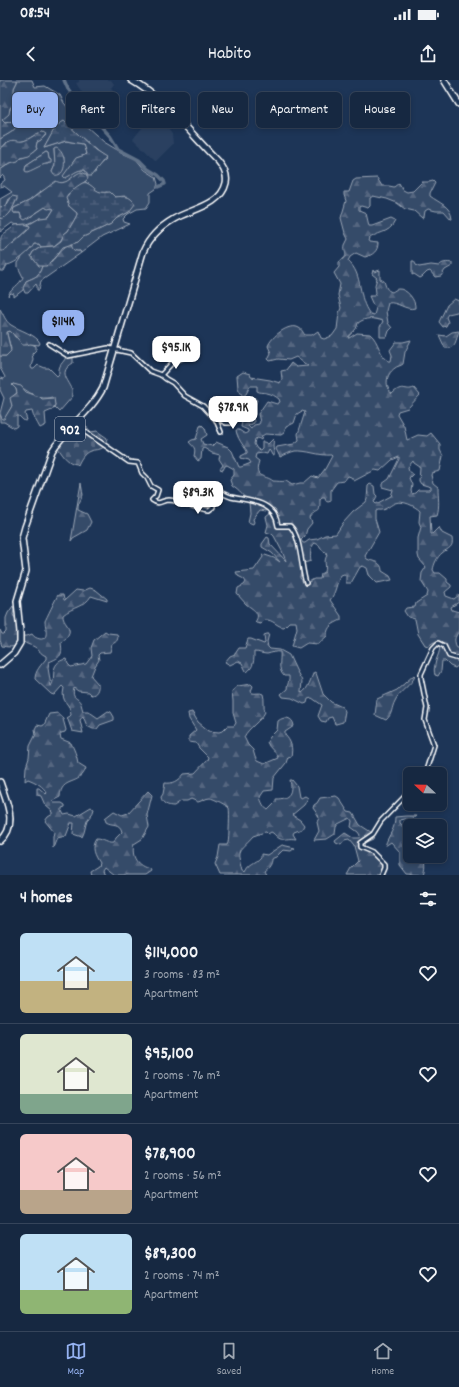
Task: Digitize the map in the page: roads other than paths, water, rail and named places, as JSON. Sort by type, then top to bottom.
[{"type":"highway","name":"902","points":[[0,666],[14,654],[20,641],[17,601],[26,574],[22,542],[25,527],[50,455],[56,445],[101,392],[108,374],[145,248],[152,236],[174,219],[214,201],[220,196],[226,183],[223,167],[218,160],[173,114],[150,93],[131,80]]},
{"type":"highway","points":[[444,80],[457,97],[459,104]]},
{"type":"highway","points":[[0,782],[11,816],[9,829],[0,841]]},
{"type":"street","points":[[49,344],[69,356],[104,349],[129,353],[150,371],[161,375],[174,383],[185,396],[200,404],[213,416],[218,423],[221,432]]},
{"type":"street","points":[[161,375],[173,362],[184,357]]},
{"type":"street","points":[[213,416],[226,423],[231,423],[244,405]]},
{"type":"street","points":[[74,424],[127,461],[138,463],[142,473],[147,478],[151,486],[158,490],[156,496],[152,500],[153,501],[160,503],[168,500],[209,510],[213,507],[212,495],[213,492],[216,491],[264,505],[275,514],[278,526],[288,525],[293,530],[306,582]]},
{"type":"street","points":[[427,767],[434,745],[424,720],[428,708],[421,680],[421,674],[433,648],[438,643],[444,646],[449,656],[459,658]]},
{"type":"street","points":[[380,875],[384,868],[384,864],[372,852],[360,847],[360,843],[373,834],[379,823],[403,798]]},
{"type":"waterway","points":[[64,80],[68,89],[110,136],[118,149],[139,160],[164,181],[165,184],[158,187]]}]
